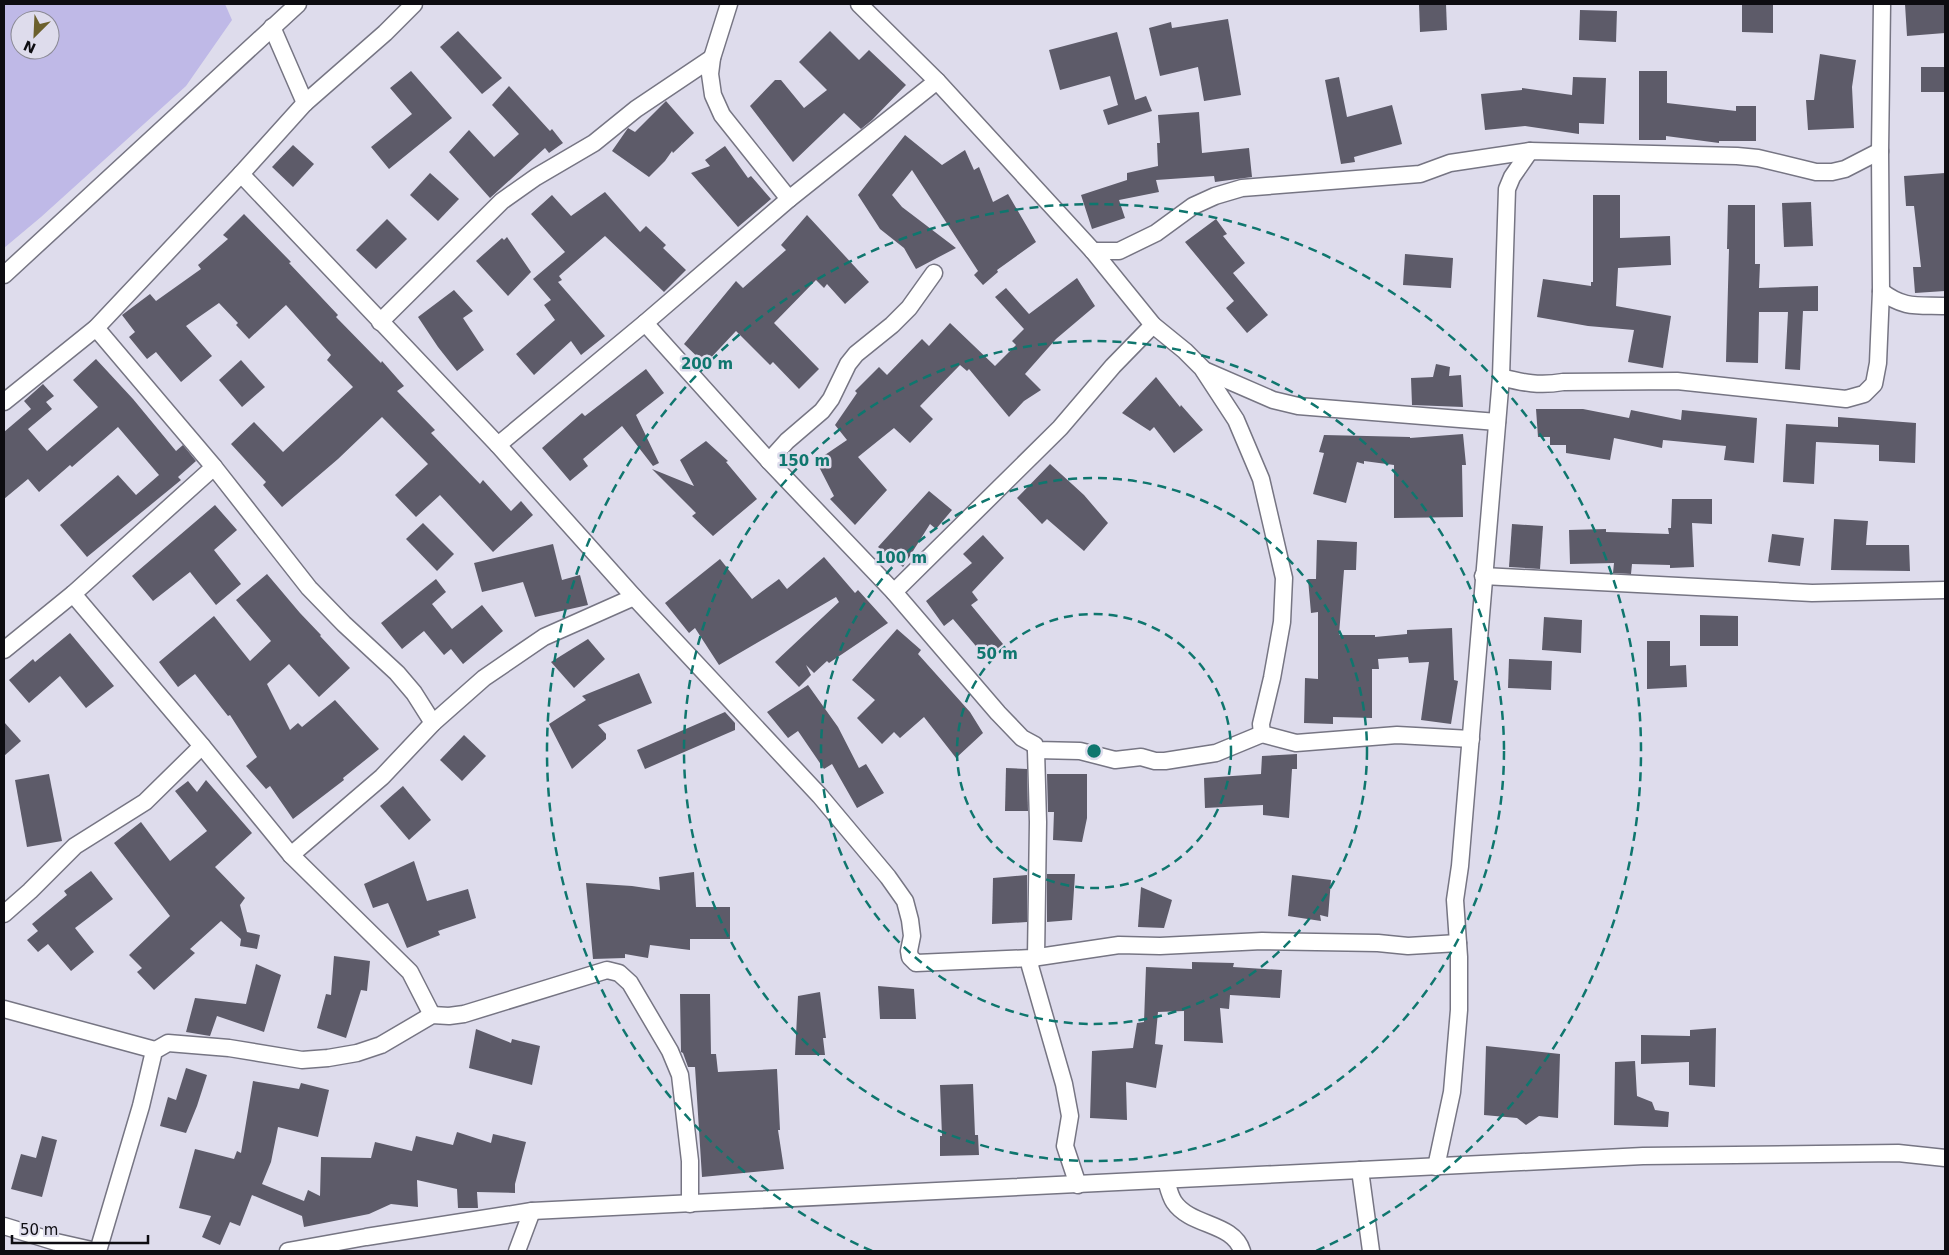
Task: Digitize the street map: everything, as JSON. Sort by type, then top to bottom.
[{"type":"street","points":[[4,275],[298,4]]},
{"type":"street","points":[[4,402],[96,328],[305,103],[385,33],[414,4]]},
{"type":"street","points":[[729,4],[712,58],[710,74],[713,95],[722,115],[789,199]]},
{"type":"street","points":[[859,4],[937,81],[1093,251],[1154,324],[1202,368],[1236,420],[1255,464],[1265,495],[1284,578],[1282,622],[1261,724],[1262,734]]},
{"type":"street","points":[[1501,377],[1526,384],[1545,385],[1563,382],[1676,381],[1846,399],[1864,394],[1874,384],[1878,363],[1881,291],[1882,4]]},
{"type":"street","points":[[272,27],[305,103]]},
{"type":"street","points":[[380,322],[502,202],[536,177],[594,143],[636,109],[712,58]]},
{"type":"street","points":[[498,445],[646,323],[789,199],[937,81]]},
{"type":"street","points":[[1093,251],[1119,251],[1156,233],[1193,206],[1215,196],[1242,188],[1420,174],[1450,163],[1530,151],[1737,156],[1758,158],[1816,172],[1832,172],[1845,169],[1880,151]]},
{"type":"street","points":[[1436,1167],[1452,1092],[1459,1010],[1455,900],[1460,866],[1501,377],[1507,189],[1512,177],[1530,151]]},
{"type":"street","points":[[241,174],[498,445],[634,597],[820,796],[888,877],[905,901],[912,936],[909,951],[910,958],[916,963],[1034,957],[1119,945],[1160,946],[1262,941],[1378,943],[1408,946],[1458,943]]},
{"type":"street","points":[[769,461],[787,441],[822,411],[831,399],[848,364],[856,354],[892,326],[909,308],[934,273]]},
{"type":"street","points":[[1881,291],[1904,305],[1945,306]]},
{"type":"street","points":[[646,323],[769,461],[894,592],[998,713],[1022,738],[1035,745],[1038,822],[1034,957],[1030,966],[1064,1084],[1070,1116],[1065,1146],[1078,1185]]},
{"type":"street","points":[[894,592],[1060,428],[1113,366],[1154,324]]},
{"type":"street","points":[[96,328],[214,467],[309,588],[333,614],[397,673],[414,693],[433,723]]},
{"type":"street","points":[[1202,368],[1273,400],[1298,406],[1497,422]]},
{"type":"street","points":[[4,650],[73,594],[214,467]]},
{"type":"street","points":[[1483,576],[1812,593],[1945,590]]},
{"type":"street","points":[[73,594],[202,746],[291,855],[403,965],[417,985],[432,1015]]},
{"type":"street","points":[[291,855],[382,777],[433,723],[484,678],[544,637],[634,597]]},
{"type":"street","points":[[1036,750],[1080,751],[1115,760],[1141,757],[1148,760],[1165,761],[1216,753],[1262,734],[1296,742],[1397,735],[1471,739]]},
{"type":"street","points":[[4,914],[75,846],[145,802],[202,746]]},
{"type":"street","points":[[4,1009],[155,1050],[168,1043],[229,1048],[302,1060],[357,1053],[381,1045],[432,1015],[449,1016],[464,1014],[607,970],[619,973],[630,983],[670,1051],[680,1075],[690,1161],[690,1204]]},
{"type":"street","points":[[4,1226],[55,1247],[97,1251],[141,1106],[155,1050]]},
{"type":"street","points":[[288,1251],[375,1235],[532,1211],[1643,1156],[1898,1153],[1945,1158]]},
{"type":"street","points":[[1360,1170],[1371,1251]]},
{"type":"street","points":[[1166,1180],[1174,1202],[1187,1214],[1232,1235],[1242,1251]]},
{"type":"street","points":[[517,1251],[532,1211]]},
{"type":"shaded area","points":[[4,4],[225,4],[232,20],[186,86],[4,248]]},
{"type":"building","points":[[1419,4],[1446,4],[1447,30],[1420,32]]},
{"type":"building","points":[[1742,4],[1773,4],[1773,33],[1742,32]]},
{"type":"building","points":[[1905,4],[1945,4],[1945,33],[1907,36]]},
{"type":"building","points":[[1580,10],[1617,11],[1616,42],[1579,40]]},
{"type":"building","points":[[1228,19],[1241,95],[1204,101],[1198,67],[1160,76],[1149,28],[1171,22],[1172,28]]},
{"type":"building","points":[[458,31],[502,78],[482,94],[440,47]]},
{"type":"building","points":[[830,31],[859,60],[869,50],[906,85],[861,129],[844,113],[793,162],[750,106],[775,80],[781,80],[804,108],[827,90],[799,62]]},
{"type":"building","points":[[1117,32],[1135,100],[1146,96],[1152,111],[1108,125],[1103,110],[1118,105],[1110,76],[1060,90],[1049,50]]},
{"type":"building","points":[[1820,54],[1856,60],[1852,87],[1854,128],[1808,130],[1806,100],[1814,100]]},
{"type":"building","points":[[1921,67],[1945,67],[1945,92],[1921,92]]},
{"type":"building","points":[[411,71],[452,118],[389,169],[371,147],[412,114],[390,88]]},
{"type":"building","points":[[1639,71],[1667,71],[1667,103],[1736,111],[1736,106],[1756,106],[1756,141],[1719,141],[1719,143],[1666,136],[1666,140],[1639,140]]},
{"type":"building","points":[[1339,77],[1347,117],[1392,105],[1402,144],[1354,157],[1355,162],[1341,164],[1325,80]]},
{"type":"building","points":[[1573,77],[1606,78],[1604,124],[1579,123],[1579,134],[1525,126],[1485,130],[1481,94],[1522,90],[1522,88],[1572,95]]},
{"type":"building","points":[[509,86],[550,131],[552,129],[563,143],[549,153],[545,148],[490,198],[449,152],[469,130],[494,157],[519,134],[492,105]]},
{"type":"building","points":[[666,101],[694,133],[673,153],[672,151],[649,177],[612,151],[628,128],[635,132]]},
{"type":"building","points":[[1199,112],[1202,153],[1249,148],[1252,177],[1215,182],[1214,176],[1156,180],[1159,192],[1119,200],[1125,218],[1092,229],[1081,195],[1127,180],[1127,173],[1158,166],[1157,143],[1160,143],[1158,115]]},
{"type":"building","points":[[905,135],[942,165],[965,150],[974,170],[979,167],[993,202],[1008,194],[1036,242],[997,270],[998,272],[983,285],[974,275],[978,271],[912,170],[892,195],[902,207],[956,248],[916,269],[904,248],[880,229],[858,195]]},
{"type":"building","points":[[293,145],[314,164],[293,187],[272,167]]},
{"type":"building","points":[[725,146],[748,178],[751,176],[771,199],[738,227],[691,173],[710,166],[705,160]]},
{"type":"building","points":[[430,173],[459,199],[438,221],[410,195]]},
{"type":"building","points":[[1945,173],[1945,291],[1915,293],[1913,267],[1921,267],[1914,206],[1906,206],[1904,176]]},
{"type":"building","points":[[605,192],[640,232],[646,226],[666,245],[663,248],[686,270],[664,292],[605,236],[559,276],[562,280],[558,282],[605,336],[581,355],[571,341],[534,375],[516,354],[555,320],[544,305],[551,300],[533,279],[565,252],[531,214],[552,195],[571,216]]},
{"type":"building","points":[[1593,195],[1620,195],[1620,238],[1670,236],[1671,265],[1618,268],[1616,306],[1671,316],[1663,368],[1628,362],[1634,330],[1588,326],[1537,317],[1543,279],[1591,286],[1591,282],[1593,282]]},
{"type":"building","points":[[1811,202],[1813,246],[1784,247],[1782,203]]},
{"type":"building","points":[[1728,205],[1755,205],[1755,264],[1760,264],[1759,288],[1818,286],[1818,311],[1803,311],[1800,370],[1785,369],[1788,312],[1759,312],[1758,363],[1726,362],[1729,249],[1727,249]]},
{"type":"building","points":[[244,214],[291,262],[289,263],[338,315],[336,317],[381,363],[382,361],[404,386],[397,391],[435,430],[431,433],[480,484],[483,480],[511,511],[521,501],[533,515],[493,552],[440,495],[416,517],[395,495],[428,464],[382,417],[338,459],[282,507],[263,485],[266,482],[231,444],[254,422],[283,452],[353,387],[327,360],[331,355],[286,305],[249,339],[236,325],[238,323],[219,303],[186,326],[212,356],[181,382],[156,352],[147,359],[129,337],[135,332],[122,315],[150,294],[156,301],[201,269],[198,265],[228,239],[223,235]]},
{"type":"building","points":[[807,215],[869,282],[845,304],[827,284],[824,288],[816,280],[774,323],[819,369],[799,389],[773,362],[770,365],[736,331],[705,364],[684,344],[736,281],[743,288],[786,250],[781,245]]},
{"type":"building","points":[[387,219],[407,239],[376,269],[356,250]]},
{"type":"building","points":[[1216,219],[1227,234],[1223,236],[1245,263],[1233,273],[1268,315],[1247,333],[1226,308],[1234,301],[1185,242]]},
{"type":"building","points":[[507,237],[531,272],[508,296],[476,261],[502,238],[504,240]]},
{"type":"building","points":[[1405,254],[1453,258],[1451,288],[1403,285]]},
{"type":"building","points":[[1077,278],[1095,306],[1056,339],[1025,374],[1041,390],[1024,401],[1009,417],[969,369],[967,371],[960,365],[920,406],[933,419],[910,443],[894,428],[858,457],[887,490],[855,525],[830,499],[834,496],[816,461],[847,440],[835,425],[857,393],[855,391],[879,367],[887,375],[922,339],[929,346],[950,323],[995,366],[1016,345],[1012,341],[1024,329],[995,297],[1006,288],[1029,314]]},
{"type":"building","points":[[454,290],[473,311],[463,318],[484,350],[457,371],[418,317]]},
{"type":"building","points":[[96,359],[133,399],[176,451],[183,445],[196,461],[178,477],[181,480],[87,557],[60,525],[118,475],[136,495],[159,475],[118,427],[72,467],[70,465],[39,492],[28,479],[4,499],[4,432],[31,409],[24,401],[43,384],[54,396],[46,402],[52,409],[28,429],[47,451],[98,407],[73,380]]},
{"type":"building","points":[[241,360],[265,387],[242,407],[219,380]]},
{"type":"building","points":[[1436,364],[1450,367],[1449,376],[1461,375],[1463,407],[1412,405],[1411,378],[1433,377]]},
{"type":"building","points":[[646,369],[664,393],[636,415],[659,463],[653,466],[622,426],[583,459],[588,466],[570,481],[542,448],[582,413],[585,416]]},
{"type":"building","points":[[1156,377],[1180,407],[1181,405],[1203,430],[1174,453],[1154,427],[1150,431],[1122,413]]},
{"type":"building","points":[[1536,409],[1583,409],[1629,418],[1631,410],[1681,420],[1682,410],[1757,418],[1754,463],[1724,460],[1726,446],[1663,440],[1662,448],[1614,438],[1610,460],[1566,453],[1566,445],[1550,445],[1550,437],[1538,437]]},
{"type":"building","points":[[1838,417],[1916,423],[1915,463],[1879,461],[1879,445],[1816,442],[1814,484],[1783,482],[1786,424],[1838,427]]},
{"type":"building","points":[[1463,434],[1466,465],[1462,465],[1463,517],[1394,518],[1394,465],[1364,461],[1364,464],[1357,462],[1346,503],[1313,494],[1324,453],[1319,452],[1324,435],[1410,438]]},
{"type":"building","points":[[706,441],[728,461],[726,462],[757,499],[713,536],[692,516],[696,513],[652,469],[694,486],[680,460]]},
{"type":"building","points":[[1050,464],[1084,495],[1108,523],[1084,551],[1047,519],[1042,524],[1017,498]]},
{"type":"building","points":[[929,491],[952,510],[936,529],[930,524],[903,567],[878,547]]},
{"type":"building","points":[[1672,499],[1712,499],[1712,524],[1692,523],[1694,567],[1670,568],[1670,565],[1632,564],[1631,574],[1613,573],[1614,563],[1570,564],[1569,530],[1606,529],[1606,532],[1669,534],[1668,528],[1671,528]]},
{"type":"building","points":[[215,505],[237,530],[214,550],[241,584],[216,605],[190,572],[153,601],[132,576]]},
{"type":"building","points":[[1834,519],[1868,521],[1866,545],[1909,545],[1910,571],[1831,570]]},
{"type":"building","points":[[423,523],[454,554],[437,571],[406,539]]},
{"type":"building","points":[[1512,524],[1543,526],[1540,569],[1509,567]]},
{"type":"building","points":[[1772,534],[1804,538],[1800,566],[1768,562]]},
{"type":"building","points":[[983,535],[1004,558],[972,592],[978,600],[971,605],[1003,644],[986,658],[953,619],[944,626],[926,601],[972,563],[963,554]]},
{"type":"building","points":[[1317,540],[1357,542],[1356,570],[1344,570],[1339,635],[1375,635],[1375,637],[1407,634],[1407,630],[1452,628],[1454,680],[1458,681],[1451,724],[1421,720],[1429,662],[1409,663],[1408,657],[1378,659],[1379,669],[1372,669],[1372,718],[1333,717],[1333,724],[1304,723],[1305,678],[1318,679],[1318,612],[1311,613],[1308,579],[1316,579]]},
{"type":"building","points":[[553,544],[562,580],[580,575],[588,605],[535,617],[523,582],[482,592],[474,563]]},
{"type":"building","points":[[824,557],[855,593],[858,590],[888,623],[829,663],[827,661],[814,673],[806,665],[811,675],[799,687],[775,662],[839,602],[836,597],[719,665],[695,628],[689,633],[665,603],[720,559],[752,599],[779,579],[787,589]]},
{"type":"building","points":[[267,574],[350,668],[319,697],[289,664],[267,684],[290,730],[298,723],[302,727],[335,700],[379,749],[343,778],[344,780],[293,819],[270,786],[266,789],[246,766],[257,757],[230,715],[228,716],[195,674],[178,687],[159,662],[214,616],[250,661],[271,641],[236,600]]},
{"type":"building","points":[[436,579],[446,592],[432,604],[452,629],[482,605],[503,631],[463,664],[451,649],[444,655],[424,631],[402,649],[381,623]]},
{"type":"building","points":[[1700,615],[1738,616],[1738,646],[1700,646]]},
{"type":"building","points":[[1544,617],[1582,620],[1581,653],[1542,650]]},
{"type":"building","points":[[897,629],[921,650],[918,654],[970,712],[983,733],[956,758],[924,717],[900,738],[894,732],[882,744],[857,718],[875,700],[852,680]]},
{"type":"building","points":[[70,633],[114,686],[86,708],[60,676],[29,703],[9,680],[33,659],[35,662]]},
{"type":"building","points":[[588,639],[605,659],[574,688],[551,662]]},
{"type":"building","points":[[1647,641],[1670,641],[1670,666],[1686,665],[1687,687],[1647,689]]},
{"type":"building","points":[[1509,659],[1552,661],[1551,690],[1508,688]]},
{"type":"building","points":[[639,673],[652,703],[598,725],[606,734],[606,739],[572,769],[549,724],[586,700],[582,696]]},
{"type":"building","points":[[808,685],[838,727],[859,768],[866,764],[884,793],[857,808],[832,764],[824,769],[798,731],[788,738],[767,712]]},
{"type":"building","points":[[725,712],[735,723],[735,730],[645,769],[637,750]]},
{"type":"building","points":[[4,722],[21,741],[4,756]]},
{"type":"building","points":[[464,735],[486,756],[462,781],[440,760]]},
{"type":"building","points":[[1297,754],[1297,769],[1292,769],[1289,818],[1263,815],[1263,805],[1205,808],[1204,778],[1261,774],[1262,756]]},
{"type":"building","points":[[1006,768],[1027,769],[1028,811],[1005,811]]},
{"type":"building","points":[[49,774],[62,841],[27,847],[15,780]]},
{"type":"building","points":[[1047,774],[1087,774],[1087,818],[1082,842],[1053,840],[1054,812],[1048,812]]},
{"type":"building","points":[[206,780],[252,833],[215,867],[245,898],[240,905],[247,932],[260,935],[257,949],[240,946],[241,939],[221,921],[190,949],[195,953],[154,990],[137,972],[142,968],[129,955],[170,916],[114,843],[141,822],[170,861],[207,831],[175,791],[188,781],[197,792]]},
{"type":"building","points":[[403,786],[431,820],[409,840],[380,806]]},
{"type":"building","points":[[414,861],[427,901],[468,889],[476,918],[438,931],[440,935],[407,948],[388,903],[373,908],[364,884]]},
{"type":"building","points":[[91,871],[113,899],[75,928],[94,952],[71,971],[48,944],[38,952],[27,940],[38,931],[32,924],[67,895],[64,891]]},
{"type":"building","points":[[694,872],[696,907],[730,907],[730,939],[690,939],[690,950],[650,945],[648,958],[625,954],[625,958],[593,959],[586,883],[660,890],[659,877]]},
{"type":"building","points":[[1047,874],[1075,874],[1072,920],[1047,922]]},
{"type":"building","points":[[1027,875],[1027,922],[992,924],[993,878]]},
{"type":"building","points":[[1292,875],[1331,880],[1328,917],[1320,915],[1321,921],[1288,916]]},
{"type":"building","points":[[1141,887],[1172,900],[1164,928],[1138,927]]},
{"type":"building","points":[[334,956],[370,961],[367,991],[361,990],[346,1038],[317,1028],[326,994],[331,995]]},
{"type":"building","points":[[1192,962],[1234,963],[1233,967],[1282,970],[1280,998],[1230,995],[1229,1009],[1220,1008],[1223,1043],[1184,1041],[1184,1011],[1158,1012],[1155,1044],[1163,1045],[1156,1088],[1126,1082],[1127,1120],[1090,1118],[1092,1051],[1133,1048],[1137,1023],[1144,1022],[1146,967],[1192,969]]},
{"type":"building","points":[[256,964],[281,975],[264,1032],[217,1016],[210,1036],[186,1032],[195,998],[246,1004]]},
{"type":"building","points":[[878,986],[914,989],[916,1019],[880,1019]]},
{"type":"building","points":[[820,992],[826,1038],[823,1038],[825,1055],[795,1055],[798,996]]},
{"type":"building","points":[[680,994],[710,994],[711,1054],[716,1054],[718,1072],[777,1069],[780,1130],[778,1130],[784,1169],[702,1177],[695,1067],[688,1067],[681,1052]]},
{"type":"building","points":[[1716,1028],[1715,1087],[1689,1085],[1689,1062],[1641,1064],[1641,1035],[1690,1036],[1690,1030]]},
{"type":"building","points":[[476,1029],[511,1043],[512,1039],[540,1046],[532,1085],[469,1068]]},
{"type":"building","points":[[1486,1046],[1560,1054],[1558,1118],[1539,1116],[1526,1125],[1517,1118],[1484,1115]]},
{"type":"building","points":[[1635,1061],[1637,1096],[1652,1102],[1655,1110],[1669,1112],[1668,1127],[1614,1125],[1615,1062]]},
{"type":"building","points":[[186,1068],[207,1075],[186,1133],[160,1126],[168,1097],[176,1100]]},
{"type":"building","points":[[253,1081],[299,1089],[301,1083],[329,1090],[318,1137],[278,1127],[271,1162],[262,1184],[304,1201],[308,1190],[320,1196],[321,1157],[371,1158],[375,1142],[412,1151],[416,1136],[453,1145],[457,1132],[491,1143],[493,1134],[526,1142],[515,1184],[515,1193],[477,1192],[478,1208],[458,1208],[457,1189],[417,1180],[418,1207],[391,1204],[369,1214],[304,1227],[302,1216],[252,1195],[240,1226],[230,1222],[220,1245],[202,1237],[211,1216],[179,1208],[195,1149],[234,1159],[237,1151],[241,1153]]},
{"type":"building","points":[[973,1084],[975,1135],[978,1135],[979,1155],[940,1156],[940,1136],[942,1136],[940,1085]]},
{"type":"building","points":[[42,1136],[57,1140],[42,1197],[11,1189],[21,1154],[36,1158]]}]
